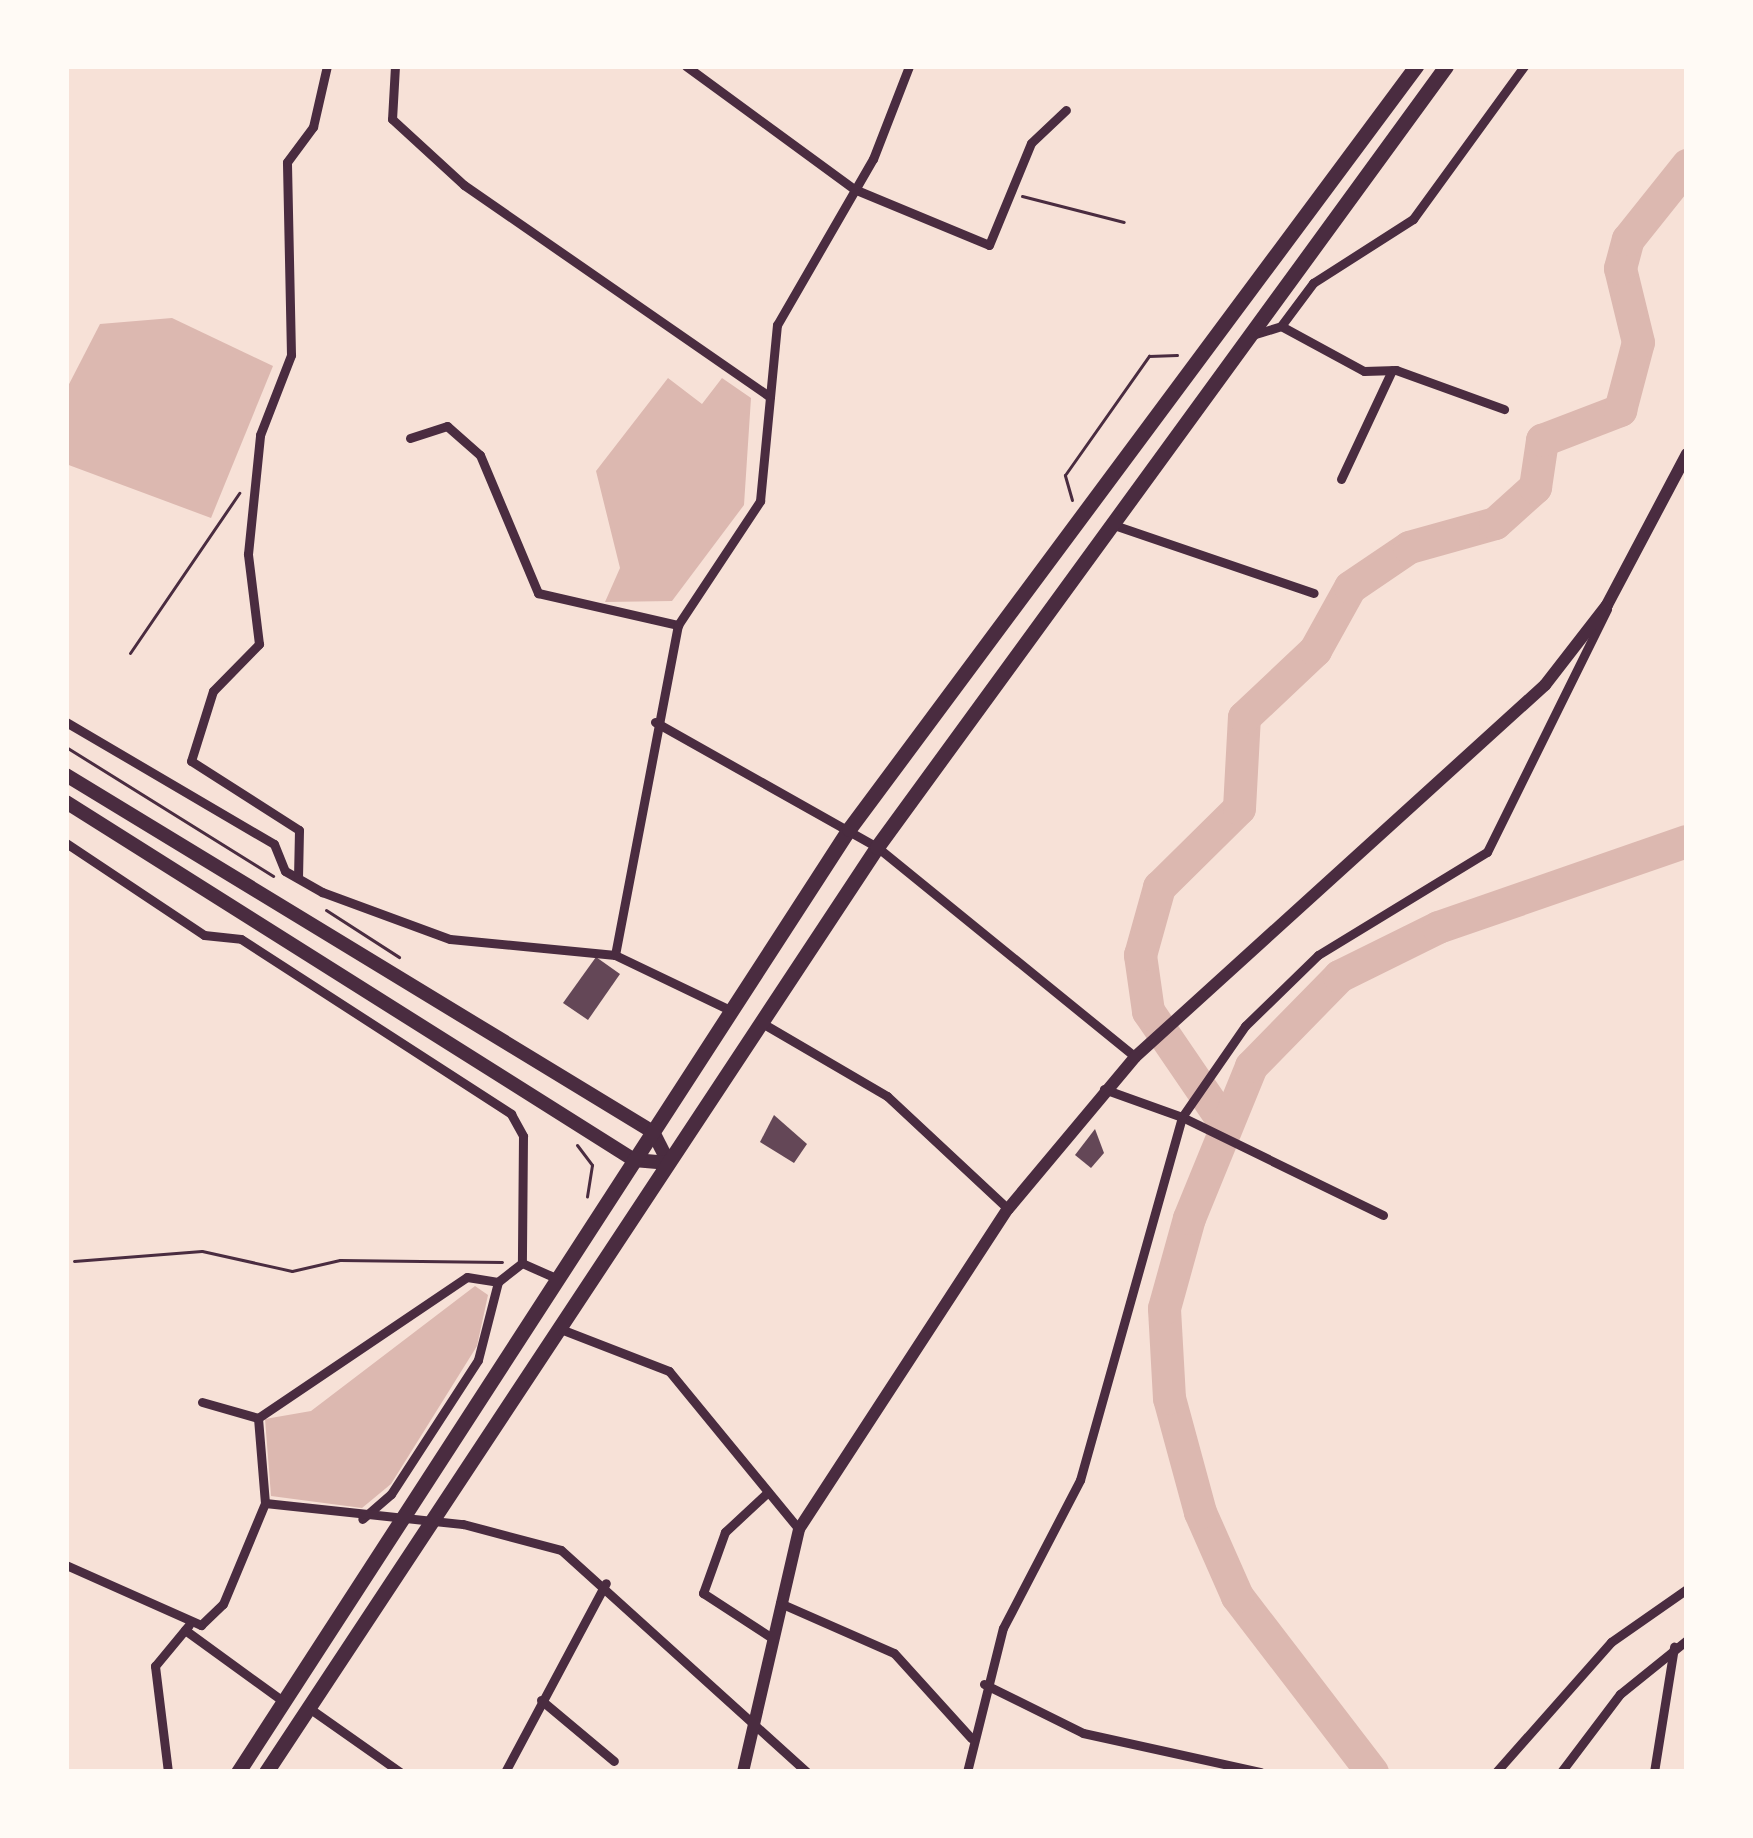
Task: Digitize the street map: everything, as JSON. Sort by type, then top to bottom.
[{"type":"main road","points":[[238,1772],[405,1519],[554,1277],[849,829],[1416,66]]},
{"type":"main road","points":[[266,1772],[877,847],[1446,66]]},
{"type":"main road","points":[[66,775],[653,1132],[669,1163]]},
{"type":"main road","points":[[66,802],[634,1160],[669,1163]]},
{"type":"street","points":[[298,878],[299,830],[191,761],[213,691],[259,644],[248,554],[260,435],[291,356],[287,162],[314,127],[328,66]]},
{"type":"street","points":[[394,66],[392,119],[464,185],[770,398]]},
{"type":"street","points":[[686,66],[854,189],[989,245],[1015,194],[1031,143],[1066,110]]},
{"type":"street","points":[[614,955],[655,722],[678,625],[760,501],[777,325],[854,189],[909,66]]},
{"type":"street","points":[[1249,336],[1282,326],[1313,284],[1413,219],[1524,66]]},
{"type":"street","points":[[1282,326],[1364,371],[1392,370],[1504,409]]},
{"type":"street","points":[[1341,479],[1392,370]]},
{"type":"street","points":[[410,438],[447,426],[480,455],[538,592],[678,625]]},
{"type":"street","points":[[967,1772],[984,1684],[1080,1480],[1183,1117],[1245,1026],[1332,943],[1487,852],[1564,704],[1607,605],[1687,454]]},
{"type":"street","points":[[1111,524],[1314,593]]},
{"type":"street","points":[[743,1772],[799,1529],[1008,1209],[1135,1058],[1545,685],[1607,605]]},
{"type":"street","points":[[1545,685],[1564,704]]},
{"type":"street","points":[[66,722],[274,844],[298,878],[450,939],[614,955],[732,1011]]},
{"type":"street","points":[[655,722],[877,847],[1135,1058]]},
{"type":"street","points":[[66,843],[511,1114],[523,1136],[522,1263]]},
{"type":"street","points":[[762,1023],[887,1096],[1008,1209]]},
{"type":"street","points":[[1104,1090],[1183,1117],[1382,1215]]},
{"type":"street","points":[[522,1263],[554,1277]]},
{"type":"street","points":[[362,1519],[391,1494],[478,1360],[498,1282],[522,1263]]},
{"type":"street","points":[[202,1402],[258,1418],[467,1277],[498,1282]]},
{"type":"street","points":[[558,1328],[669,1371],[799,1529]]},
{"type":"street","points":[[168,1772],[155,1666],[187,1627],[224,1604],[265,1503],[258,1418]]},
{"type":"street","points":[[768,1492],[725,1532],[703,1593],[772,1638]]},
{"type":"street","points":[[265,1503],[362,1519],[432,1521],[526,1536],[606,1583],[753,1730],[807,1772]]},
{"type":"street","points":[[66,1565],[187,1627],[284,1702]]},
{"type":"street","points":[[505,1772],[606,1583]]},
{"type":"street","points":[[1496,1772],[1612,1642],[1687,1589]]},
{"type":"street","points":[[779,1603],[894,1654],[972,1738]]},
{"type":"street","points":[[1561,1772],[1674,1645],[1687,1640]]},
{"type":"street","points":[[1654,1772],[1674,1645]]},
{"type":"street","points":[[984,1684],[1083,1732],[1261,1772]]},
{"type":"street","points":[[541,1700],[614,1761]]},
{"type":"street","points":[[309,1708],[400,1772]]},
{"type":"path","points":[[1015,194],[1124,222]]},
{"type":"path","points":[[1079,524],[1065,475],[1149,356],[1204,355]]},
{"type":"path","points":[[130,653],[229,522],[244,479]]},
{"type":"path","points":[[66,747],[278,879]]},
{"type":"path","points":[[316,904],[413,966]]},
{"type":"path","points":[[74,1261],[202,1251],[292,1271],[340,1260],[522,1263]]},
{"type":"shaded area","points":[[172,318],[273,366],[211,518],[66,464],[66,390],[100,324]]},
{"type":"shaded area","points":[[668,378],[702,404],[722,378],[751,398],[744,505],[672,601],[605,602],[620,568],[596,471]]},
{"type":"shaded area","points":[[475,1286],[488,1295],[477,1346],[391,1484],[362,1508],[271,1496],[265,1419],[311,1411]]},
{"type":"building","points":[[596,957],[620,974],[588,1020],[563,1003]]},
{"type":"building","points":[[774,1115],[807,1144],[794,1163],[760,1142]]},
{"type":"building","points":[[1095,1129],[1104,1153],[1091,1168],[1075,1155]]},
{"type":"waterway","points":[[1223,1121],[1148,1011],[1140,955],[1159,887],[1239,808],[1244,717],[1315,650],[1350,587],[1409,547],[1495,523],[1535,487],[1542,440],[1620,410],[1638,342],[1620,268],[1628,239],[1687,165]]},
{"type":"waterway","points":[[1372,1772],[1237,1596],[1200,1512],[1169,1398],[1164,1308],[1189,1218],[1251,1066],[1339,976],[1438,927],[1687,841]]}]
